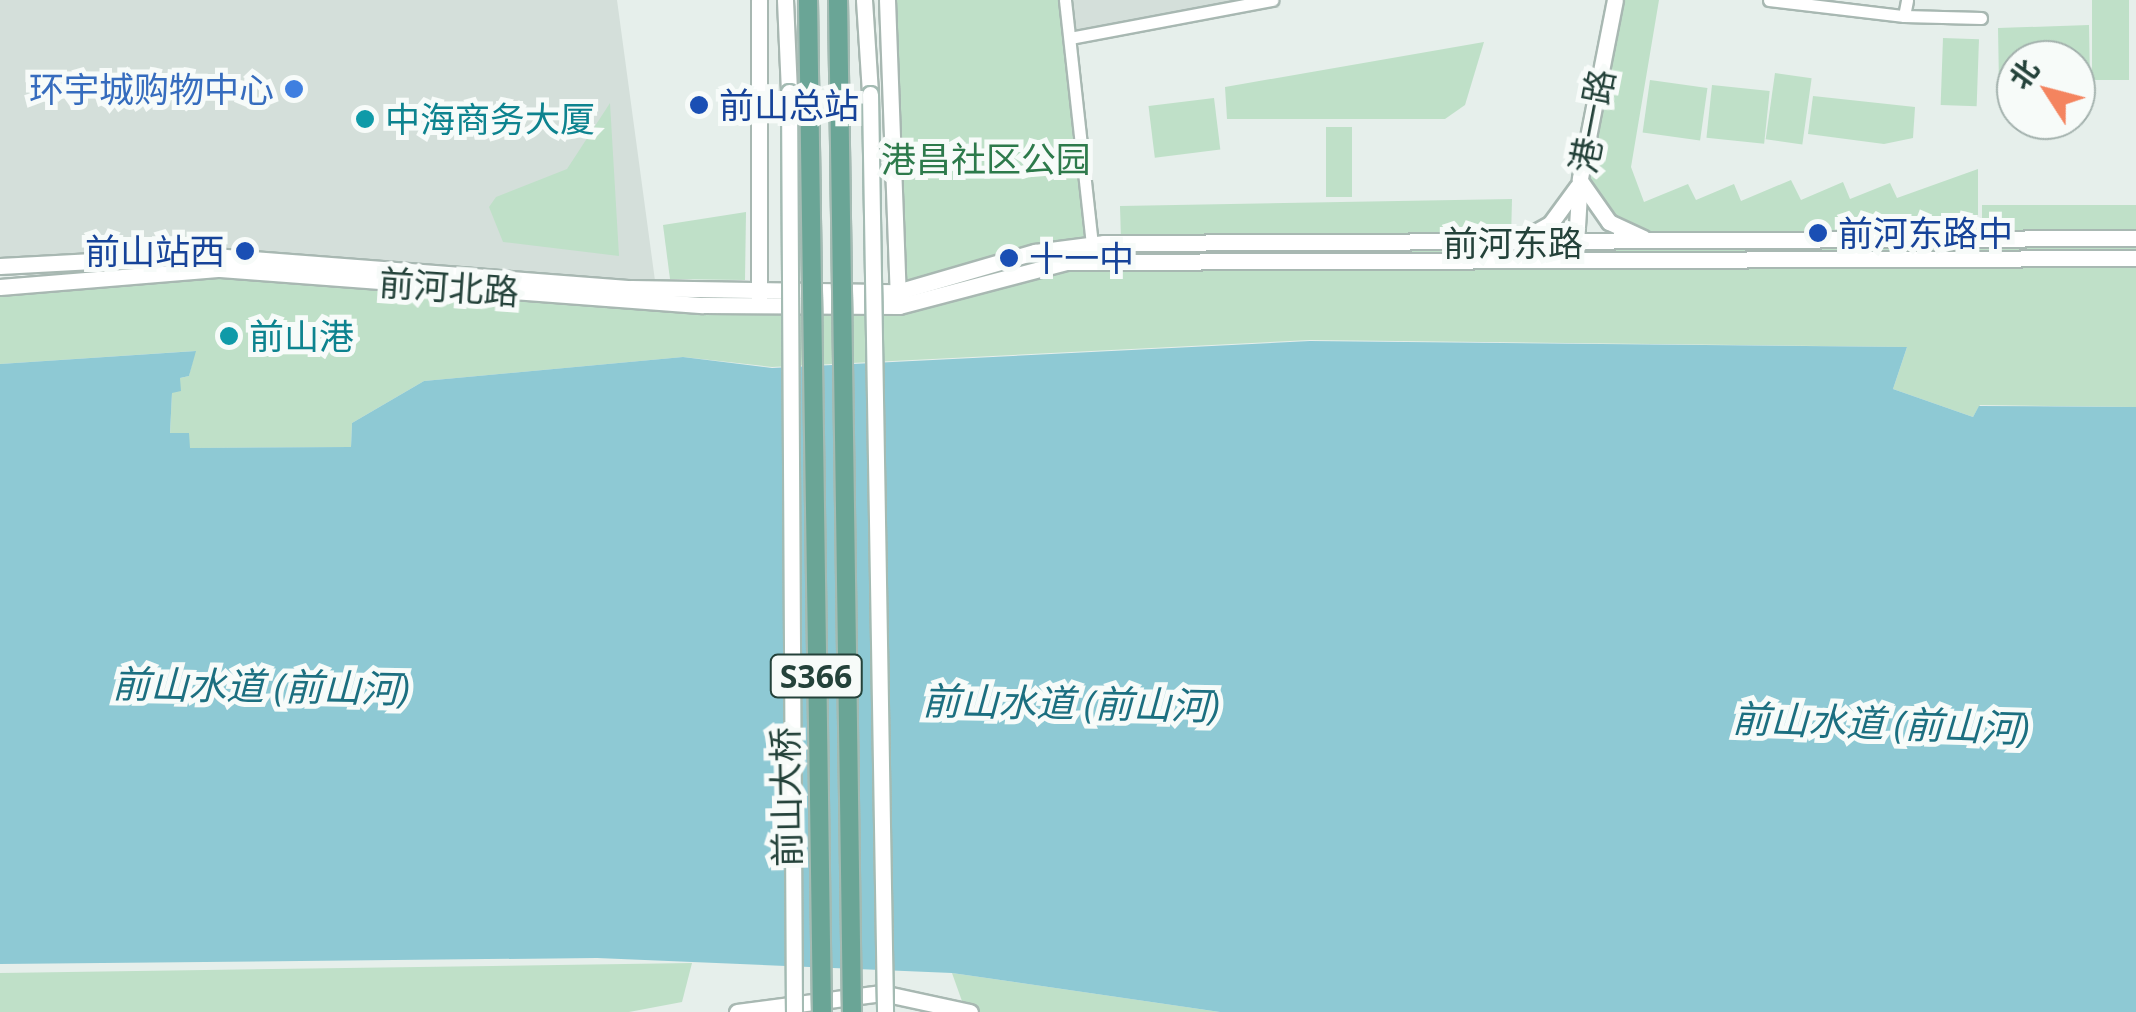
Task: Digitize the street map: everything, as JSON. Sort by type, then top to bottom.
[{"type":"main road","points":[[759,0],[759,298]]},
{"type":"main road","points":[[785,0],[790,92],[794,1012]]},
{"type":"main road","name":"前山大桥","points":[[808,0],[822,1012]]},
{"type":"main road","name":"前山大桥","points":[[838,0],[852,1012]]},
{"type":"main road","points":[[864,0],[870,94],[884,1012]]},
{"type":"main road","points":[[887,0],[898,299]]},
{"type":"main road","name":"港一路","points":[[1576,243],[1580,178],[1615,0]]},
{"type":"main road","points":[[1513,243],[1550,224],[1580,178],[1609,222],[1627,234],[1676,242]]},
{"type":"main road","name":"前河东路","points":[[898,299],[1035,252],[1092,245],[2136,238]]},
{"type":"main road","name":"前河北路","points":[[0,266],[200,254],[759,298]]},
{"type":"main road","name":"前河东路","points":[[898,299],[1067,262],[2136,258]]},
{"type":"main road","name":"前河北路","points":[[0,287],[220,269],[759,298],[898,299]]},
{"type":"main road","points":[[737,1012],[777,1002],[898,995],[970,1012]]},
{"type":"main road","points":[[898,995],[917,1012]]},
{"type":"street","points":[[1064,0],[1092,245]]},
{"type":"street","points":[[1070,38],[1272,0]]},
{"type":"street","points":[[1769,0],[1904,16],[1981,18]]},
{"type":"street","points":[[1904,16],[1907,0]]},
{"type":"shaded area","points":[[0,0],[617,0],[656,288],[200,254],[0,266]]},
{"type":"shaded area","points":[[1066,0],[1267,0],[1071,37]]},
{"type":"green space","name":"港昌社区公园","points":[[889,0],[1059,0],[1092,244],[2136,240],[2136,407],[1980,405],[1973,417],[1893,389],[1907,347],[1310,340],[772,367],[683,357],[424,381],[352,423],[351,447],[189,448],[189,433],[170,434],[172,392],[180,378],[189,376],[195,351],[0,364],[0,287],[167,271],[658,308],[897,291]]},
{"type":"green space","points":[[1618,0],[1659,0],[1631,167],[1644,202],[1688,184],[1696,200],[1734,184],[1741,201],[1791,180],[1801,200],[1843,182],[1850,199],[1890,183],[1897,198],[1978,169],[1978,237],[1648,237],[1611,220],[1583,179]]},
{"type":"green space","points":[[2092,0],[2129,0],[2129,80],[2096,80],[2096,40],[2092,40]]},
{"type":"green space","points":[[2089,25],[2089,40],[1998,40],[1998,28]]},
{"type":"green space","points":[[1943,38],[1979,39],[1977,106],[1941,105]]},
{"type":"green space","points":[[1484,42],[1465,105],[1445,119],[1227,119],[1225,87]]},
{"type":"green space","points":[[1775,73],[1812,78],[1802,144],[1766,139]]},
{"type":"green space","points":[[1650,80],[1707,88],[1700,141],[1643,132]]},
{"type":"green space","points":[[1712,85],[1770,91],[1764,144],[1706,138]]},
{"type":"green space","points":[[1813,96],[1915,107],[1913,138],[1884,144],[1808,134]]},
{"type":"green space","points":[[1214,98],[1220,150],[1155,158],[1148,106]]},
{"type":"green space","points":[[610,103],[619,256],[503,242],[489,207],[496,197],[567,169]]},
{"type":"green space","points":[[1326,127],[1352,127],[1352,197],[1326,197]]},
{"type":"green space","points":[[1512,199],[1511,239],[1121,240],[1120,206]]},
{"type":"green space","points":[[1982,205],[2136,205],[2136,236],[1982,236]]},
{"type":"green space","points":[[746,212],[745,280],[670,279],[663,225]]},
{"type":"green space","points":[[692,963],[682,1002],[629,1012],[0,1012],[0,973]]},
{"type":"green space","points":[[952,973],[1220,1012],[977,1012],[963,1004]]},
{"type":"water","name":"前山水道 (前山河)","points":[[1310,341],[1907,347],[1893,389],[1973,417],[1979,406],[2136,407],[2136,1012],[1220,1012],[952,973],[597,958],[0,964],[0,364],[196,351],[189,376],[180,378],[181,391],[172,393],[170,433],[189,433],[190,448],[351,447],[352,423],[424,381],[683,357],[772,368]]},
{"type":"place","name":"环宇城购物中心","points":[[294,89]]},
{"type":"place","name":"前山总站","points":[[699,105]]},
{"type":"place","name":"中海商务大厦","points":[[365,119]]},
{"type":"place","name":"前河东路中","points":[[1818,233]]},
{"type":"place","name":"前山站西","points":[[245,251]]},
{"type":"place","name":"十一中","points":[[1009,258]]},
{"type":"place","name":"前山港","points":[[229,336]]}]
